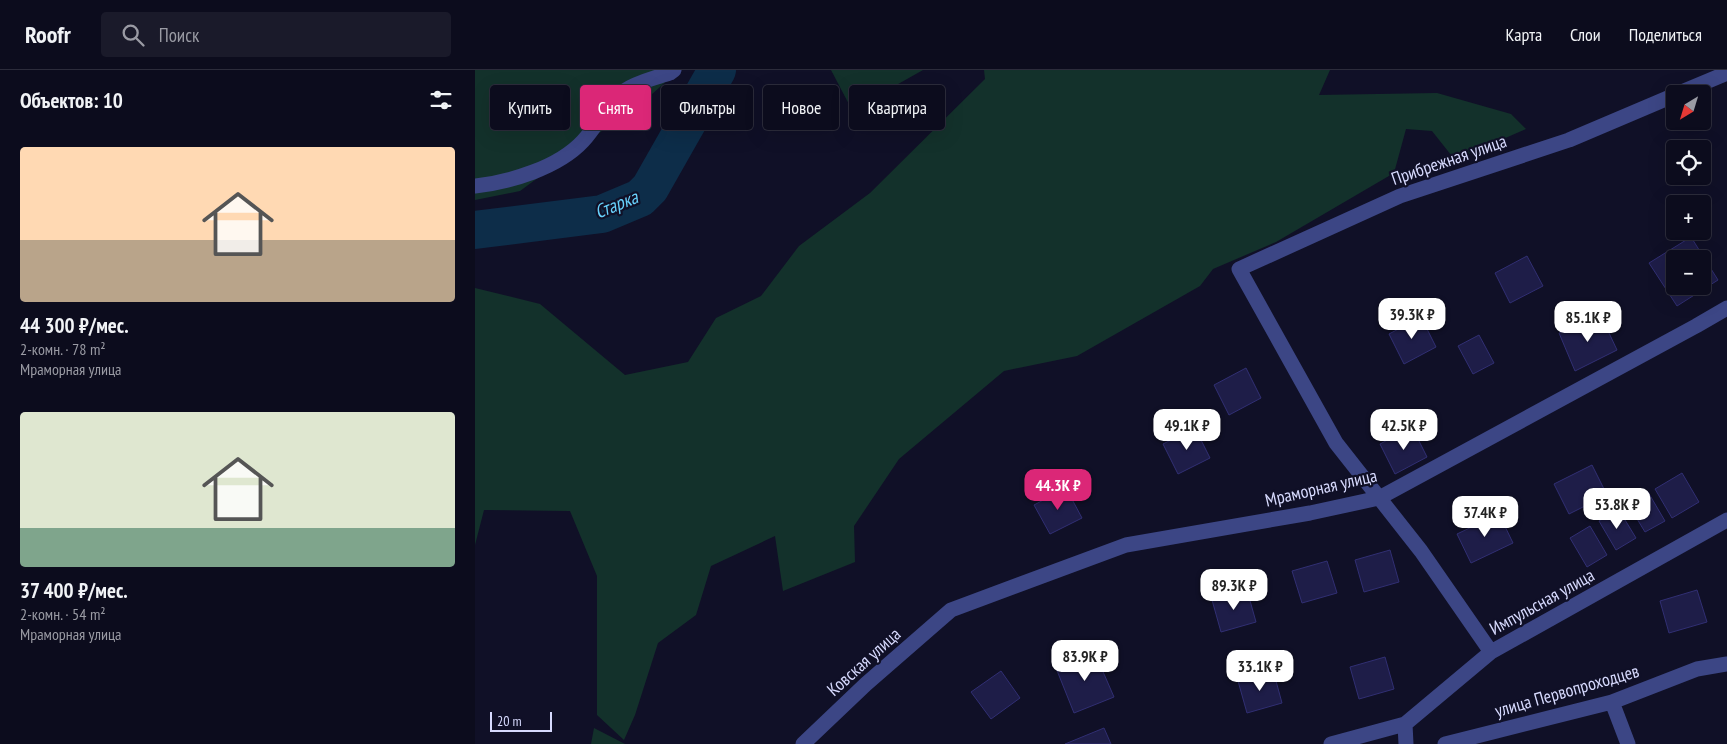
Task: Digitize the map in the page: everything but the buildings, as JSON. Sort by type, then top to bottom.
[{"type":"street","points":[[475,186],[532,173],[570,153],[583,142],[612,101],[625,90],[674,70]]},
{"type":"street","name":"Прибрежная улица","points":[[1698,85],[1727,73]]},
{"type":"street","name":"Прибрежная улица","points":[[1379,498],[1337,443],[1239,268],[1400,196],[1569,140],[1666,98]]},
{"type":"street","name":"Мраморная улица","points":[[951,610],[1126,544],[1311,514],[1379,498],[1727,308]]},
{"type":"street","points":[[1379,498],[1421,551],[1491,652]]},
{"type":"street","name":"Импульсная улица","points":[[1405,724],[1491,652],[1727,520]]},
{"type":"street","name":"Ковская улица","points":[[803,744],[866,684],[951,610]]},
{"type":"street","name":"улица Первопроходцев","points":[[1445,744],[1612,702],[1697,669],[1727,664]]},
{"type":"street","points":[[1612,702],[1628,744]]},
{"type":"street","points":[[1331,744],[1405,724],[1405,744]]},
{"type":"green space","points":[[475,70],[679,70],[651,95],[651,85],[580,85],[580,130],[603,130],[520,191],[475,200]]},
{"type":"green space","points":[[831,70],[923,70],[896,85],[849,85],[849,104]]},
{"type":"green space","points":[[984,70],[1330,70],[1319,95],[1437,93],[1511,114],[1526,129],[1455,160],[1432,131],[1406,129],[1394,173],[1276,242],[1213,269],[1200,286],[1077,356],[1004,371],[899,459],[854,526],[855,562],[783,591],[775,536],[711,566],[696,615],[658,643],[635,715],[624,740],[597,715],[597,576],[570,511],[484,510],[475,545],[475,288],[540,304],[625,375],[688,362],[716,318],[761,296],[799,246],[870,193],[934,130],[945,130],[945,119],[985,79]]},
{"type":"green space","points":[[594,728],[625,744],[591,744]]},
{"type":"waterway","name":"Старка","points":[[475,230],[602,214],[640,198],[650,188],[717,70]]}]
